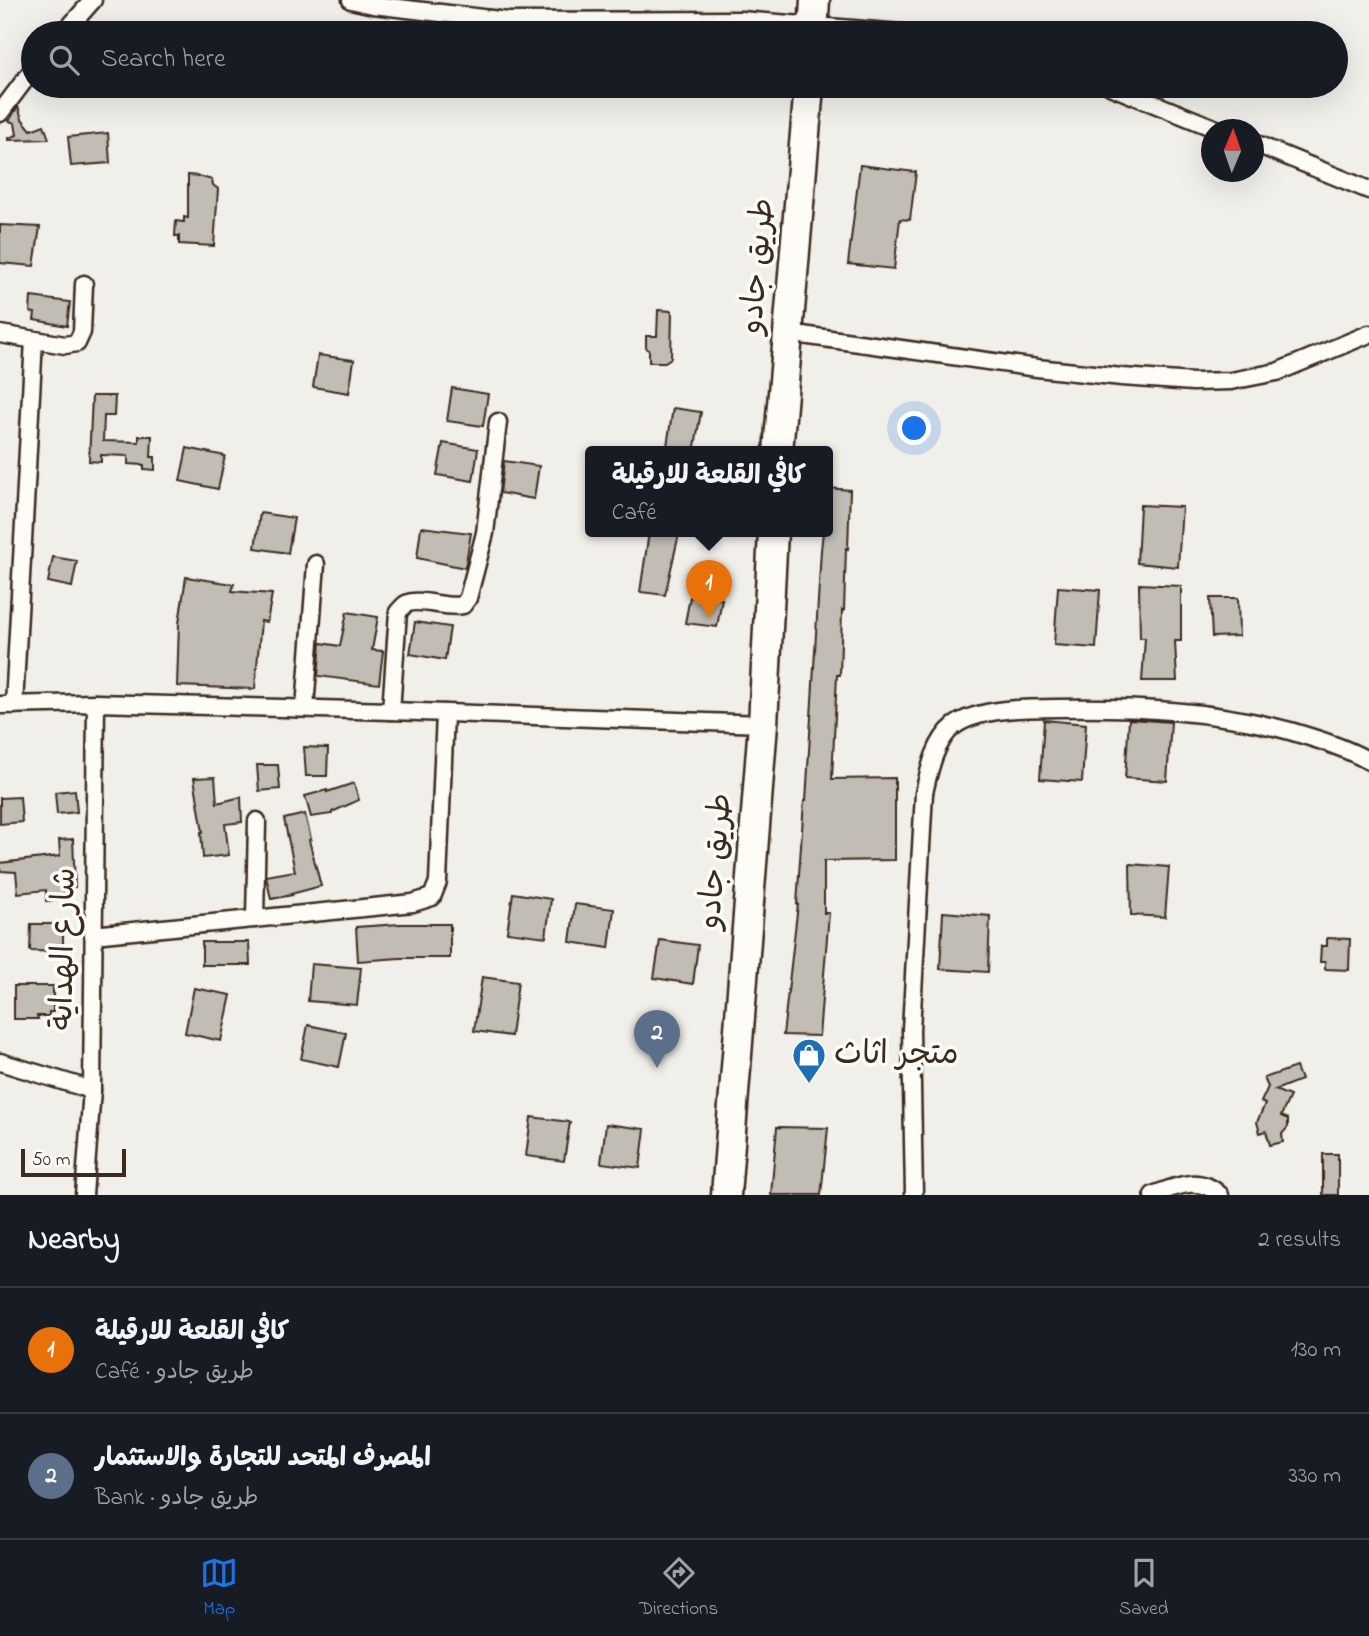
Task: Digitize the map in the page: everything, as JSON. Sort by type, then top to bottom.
[{"type":"highway","name":"طريق جادو","points":[[778,446],[808,98]]},
{"type":"highway","name":"طريق جادو","points":[[726,1195],[763,724],[773,537]]},
{"type":"street","points":[[75,21],[93,0]]},
{"type":"street","points":[[351,0],[508,21],[814,20]]},
{"type":"street","points":[[0,113],[21,85]]},
{"type":"street","points":[[1140,98],[1201,123]]},
{"type":"street","points":[[1264,147],[1369,190]]},
{"type":"street","points":[[0,334],[65,345],[78,343],[82,332],[85,284]]},
{"type":"street","points":[[788,332],[1037,368],[1193,382],[1231,381],[1277,372],[1369,334]]},
{"type":"street","points":[[34,340],[7,705],[96,703],[305,708],[763,724]]},
{"type":"street","points":[[391,711],[398,612],[407,603],[455,607],[463,606],[468,598],[485,533],[498,422]]},
{"type":"street","points":[[305,708],[316,564]]},
{"type":"street","name":"شارع الهداية","points":[[84,1195],[92,1090],[96,703]]},
{"type":"street","points":[[914,1195],[911,1030],[924,793],[936,751],[954,727],[980,715],[1020,709],[1150,708],[1261,723],[1312,737],[1369,761]]},
{"type":"street","points":[[93,935],[413,903],[432,897],[438,882],[445,713]]},
{"type":"street","points":[[256,919],[257,821]]},
{"type":"street","points":[[0,1062],[92,1090]]},
{"type":"street","points":[[1153,1195],[1188,1184],[1212,1187],[1220,1195]]},
{"type":"building","points":[[18,106],[22,119],[31,130],[44,125],[49,139],[9,140],[17,135],[15,123],[9,121]]},
{"type":"building","points":[[108,133],[110,163],[71,166],[68,137]]},
{"type":"building","points":[[860,165],[916,172],[910,220],[900,219],[894,269],[848,264]]},
{"type":"building","points":[[188,175],[212,180],[218,189],[214,246],[179,244],[179,236],[175,236],[176,221],[184,222],[184,217],[188,218]]},
{"type":"building","points":[[0,225],[40,227],[34,266],[0,263]]},
{"type":"building","points":[[31,297],[70,302],[67,326],[34,320],[35,313],[30,312]]},
{"type":"building","points":[[658,310],[672,311],[671,358],[665,362],[649,362],[646,336],[657,336]]},
{"type":"building","points":[[318,355],[354,360],[349,393],[313,387]]},
{"type":"building","points":[[452,388],[488,394],[483,426],[447,421]]},
{"type":"building","points":[[92,396],[115,396],[114,416],[104,416],[103,441],[139,442],[139,436],[152,436],[151,457],[155,457],[155,470],[144,469],[144,465],[128,464],[128,456],[101,455],[101,462],[89,461]]},
{"type":"building","points":[[673,408],[701,412],[695,446],[667,446]]},
{"type":"building","points":[[443,443],[478,449],[473,481],[437,475]]},
{"type":"building","points":[[187,448],[225,456],[218,489],[180,481]]},
{"type":"building","points":[[504,461],[539,466],[534,499],[500,493]]},
{"type":"building","points":[[833,488],[850,490],[832,779],[895,778],[895,860],[824,861],[824,913],[829,913],[819,1036],[783,1035],[798,904],[822,537],[833,537]]},
{"type":"building","points":[[1140,505],[1182,507],[1178,567],[1137,563]]},
{"type":"building","points":[[260,513],[294,518],[288,553],[255,548]]},
{"type":"building","points":[[421,527],[471,533],[465,568],[417,558]]},
{"type":"building","points":[[648,537],[678,537],[665,595],[640,592]]},
{"type":"building","points":[[53,557],[77,561],[72,587],[48,582]]},
{"type":"building","points":[[186,577],[234,584],[232,591],[272,594],[267,622],[261,621],[255,689],[177,686],[179,623]]},
{"type":"building","points":[[1139,584],[1181,586],[1181,641],[1175,641],[1177,681],[1142,681],[1145,638],[1140,638]]},
{"type":"building","points":[[1058,587],[1100,590],[1096,648],[1054,645]]},
{"type":"building","points":[[690,597],[722,599],[717,627],[685,623]]},
{"type":"building","points":[[1210,598],[1238,598],[1239,636],[1212,637]]},
{"type":"building","points":[[347,612],[378,617],[372,650],[383,651],[379,684],[318,676],[321,643],[340,646]]},
{"type":"building","points":[[415,622],[450,627],[445,660],[410,654]]},
{"type":"building","points":[[1129,719],[1171,722],[1167,781],[1125,778]]},
{"type":"building","points":[[1044,720],[1086,724],[1082,782],[1040,779]]},
{"type":"building","points":[[304,747],[328,748],[327,776],[306,776]]},
{"type":"building","points":[[257,765],[278,765],[280,789],[259,791]]},
{"type":"building","points":[[215,777],[217,803],[241,797],[242,822],[225,824],[229,855],[203,858],[203,832],[194,778]]},
{"type":"building","points":[[354,783],[359,800],[332,814],[311,817],[305,796]]},
{"type":"building","points":[[75,790],[77,812],[57,814],[55,792]]},
{"type":"building","points":[[20,797],[22,822],[0,824],[0,798]]},
{"type":"building","points":[[305,814],[321,886],[271,899],[266,876],[295,871],[284,819]]},
{"type":"building","points":[[73,839],[75,887],[63,888],[64,900],[46,901],[46,890],[18,893],[16,872],[0,871],[0,863],[60,856],[59,840]]},
{"type":"building","points":[[1130,864],[1169,867],[1165,917],[1131,915]]},
{"type":"building","points":[[513,893],[551,899],[546,937],[507,932]]},
{"type":"building","points":[[575,904],[614,909],[609,948],[570,942]]},
{"type":"building","points":[[943,912],[990,916],[988,972],[940,969]]},
{"type":"building","points":[[31,924],[63,924],[63,952],[30,951]]},
{"type":"building","points":[[450,924],[450,958],[358,961],[356,927]]},
{"type":"building","points":[[1327,938],[1350,939],[1349,970],[1325,969],[1325,962],[1320,962],[1321,946],[1327,946]]},
{"type":"building","points":[[660,940],[698,945],[693,984],[654,978]]},
{"type":"building","points":[[202,942],[249,942],[250,965],[202,965]]},
{"type":"building","points":[[311,964],[361,968],[357,1005],[308,1001]]},
{"type":"building","points":[[482,977],[518,982],[511,1036],[474,1031]]},
{"type":"building","points":[[14,986],[53,986],[53,1012],[49,1012],[49,1016],[37,1016],[38,1019],[14,1019]]},
{"type":"building","points":[[194,988],[231,995],[221,1041],[185,1033]]},
{"type":"building","points":[[308,1025],[346,1033],[339,1067],[301,1059]]},
{"type":"building","points":[[1296,1067],[1301,1080],[1275,1090],[1290,1096],[1281,1116],[1288,1119],[1288,1127],[1282,1134],[1283,1142],[1270,1145],[1266,1131],[1260,1133],[1257,1122],[1265,1104],[1261,1102],[1268,1087],[1264,1078]]},
{"type":"building","points":[[531,1117],[570,1122],[564,1161],[526,1156]]},
{"type":"building","points":[[606,1124],[645,1129],[640,1168],[601,1163]]},
{"type":"building","points":[[777,1127],[828,1128],[821,1195],[771,1195]]},
{"type":"building","points":[[1323,1154],[1338,1154],[1338,1195],[1323,1195]]},
{"type":"place","name":"كافي القلعة للارقيلة","points":[[709,618]]},
{"type":"place","name":"المصرف المتحد للتجارة والاستثمار","points":[[657,1068]]},
{"type":"place","name":"متجر اثاث","points":[[809,1085]]}]
